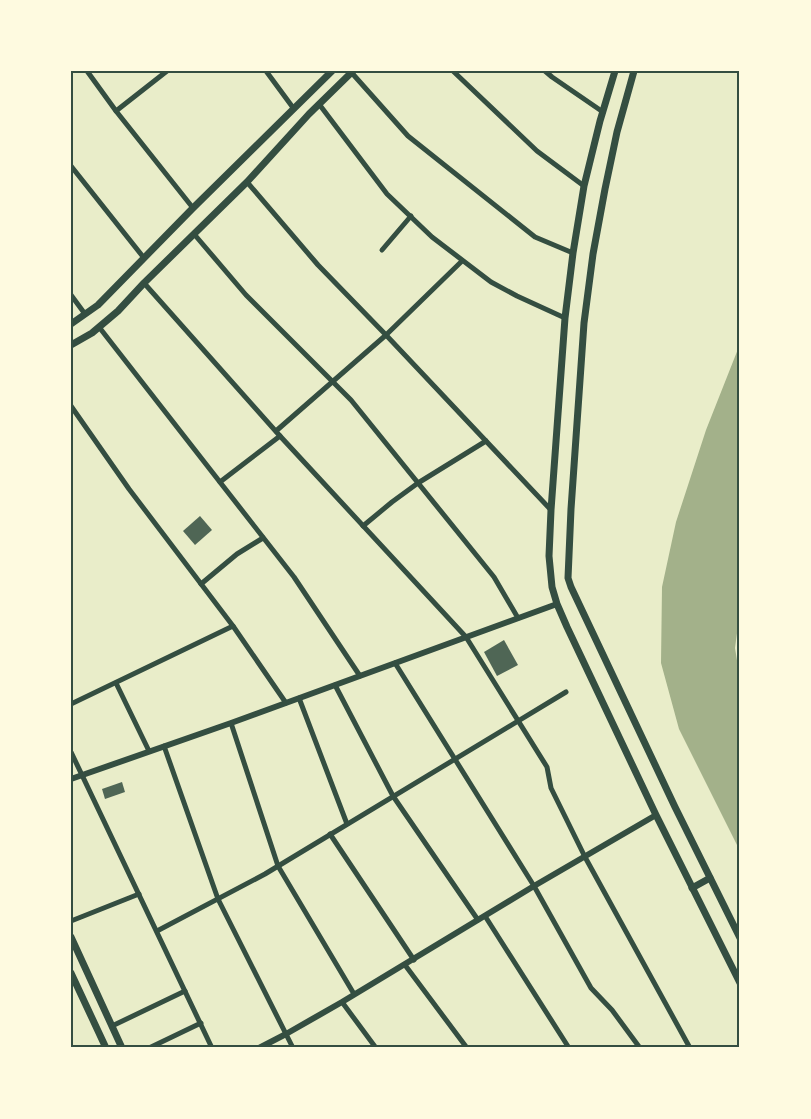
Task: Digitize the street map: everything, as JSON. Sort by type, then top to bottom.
[{"type":"main road","points":[[71,324],[98,305],[332,71]]},
{"type":"main road","points":[[615,71],[584,186],[565,318],[551,510],[549,556],[552,587],[557,604],[656,815],[740,983]]},
{"type":"main road","points":[[634,71],[617,132],[593,254],[584,324],[568,578],[675,807],[740,938]]},
{"type":"main road","points":[[71,345],[99,327],[118,311],[352,72]]},
{"type":"main road","points":[[692,888],[710,878]]},
{"type":"main road","points":[[71,936],[122,1048]]},
{"type":"main road","points":[[71,972],[74,984],[106,1048]]},
{"type":"street","points":[[87,71],[116,111],[193,208]]},
{"type":"street","points":[[116,111],[167,71]]},
{"type":"street","points":[[266,71],[294,109]]},
{"type":"street","points":[[453,71],[537,151],[584,186]]},
{"type":"street","points":[[545,71],[603,112]]},
{"type":"street","points":[[352,72],[408,136],[535,237],[573,253]]},
{"type":"street","points":[[319,104],[387,194],[432,237],[491,282],[565,318]]},
{"type":"street","points":[[71,166],[144,258]]},
{"type":"street","points":[[246,182],[318,265],[551,510]]},
{"type":"street","points":[[382,250],[410,216]]},
{"type":"street","points":[[194,234],[246,295],[351,400],[494,577],[518,618]]},
{"type":"street","points":[[276,431],[386,335],[462,261]]},
{"type":"street","points":[[144,283],[280,436],[466,637],[547,768],[551,788],[585,857],[690,1048]]},
{"type":"street","points":[[71,295],[85,314]]},
{"type":"street","points":[[99,327],[294,577],[360,676]]},
{"type":"street","points":[[71,406],[129,489],[232,626],[286,703]]},
{"type":"street","points":[[220,482],[280,436]]},
{"type":"street","points":[[363,526],[418,483],[486,441]]},
{"type":"street","points":[[201,584],[237,554],[263,538]]},
{"type":"street","points":[[71,779],[231,723],[557,604]]},
{"type":"street","points":[[71,704],[232,626]]},
{"type":"street","points":[[395,663],[534,886],[591,988],[612,1010],[640,1048]]},
{"type":"street","points":[[116,683],[149,752]]},
{"type":"street","points":[[334,685],[393,796],[478,920]]},
{"type":"street","points":[[156,931],[278,866],[566,692]]},
{"type":"street","points":[[299,698],[347,824]]},
{"type":"street","points":[[231,723],[278,866],[354,994]]},
{"type":"street","points":[[164,746],[218,899],[293,1048]]},
{"type":"street","points":[[71,752],[212,1048]]},
{"type":"street","points":[[259,1048],[414,960],[534,886],[656,815]]},
{"type":"street","points":[[330,834],[414,960]]},
{"type":"street","points":[[71,921],[139,894]]},
{"type":"street","points":[[485,916],[570,1048]]},
{"type":"street","points":[[405,965],[467,1048]]},
{"type":"street","points":[[112,1026],[185,991]]},
{"type":"street","points":[[342,1002],[376,1048]]},
{"type":"street","points":[[149,1048],[200,1024]]},
{"type":"shaded area","points":[[740,344],[740,611],[735,648],[740,679],[740,851],[679,729],[661,663],[662,587],[676,522],[706,430]]},
{"type":"building","points":[[200,516],[212,530],[195,545],[183,531]]},
{"type":"building","points":[[504,640],[518,665],[497,676],[484,652]]},
{"type":"building","points":[[122,782],[125,792],[105,799],[102,789]]}]
